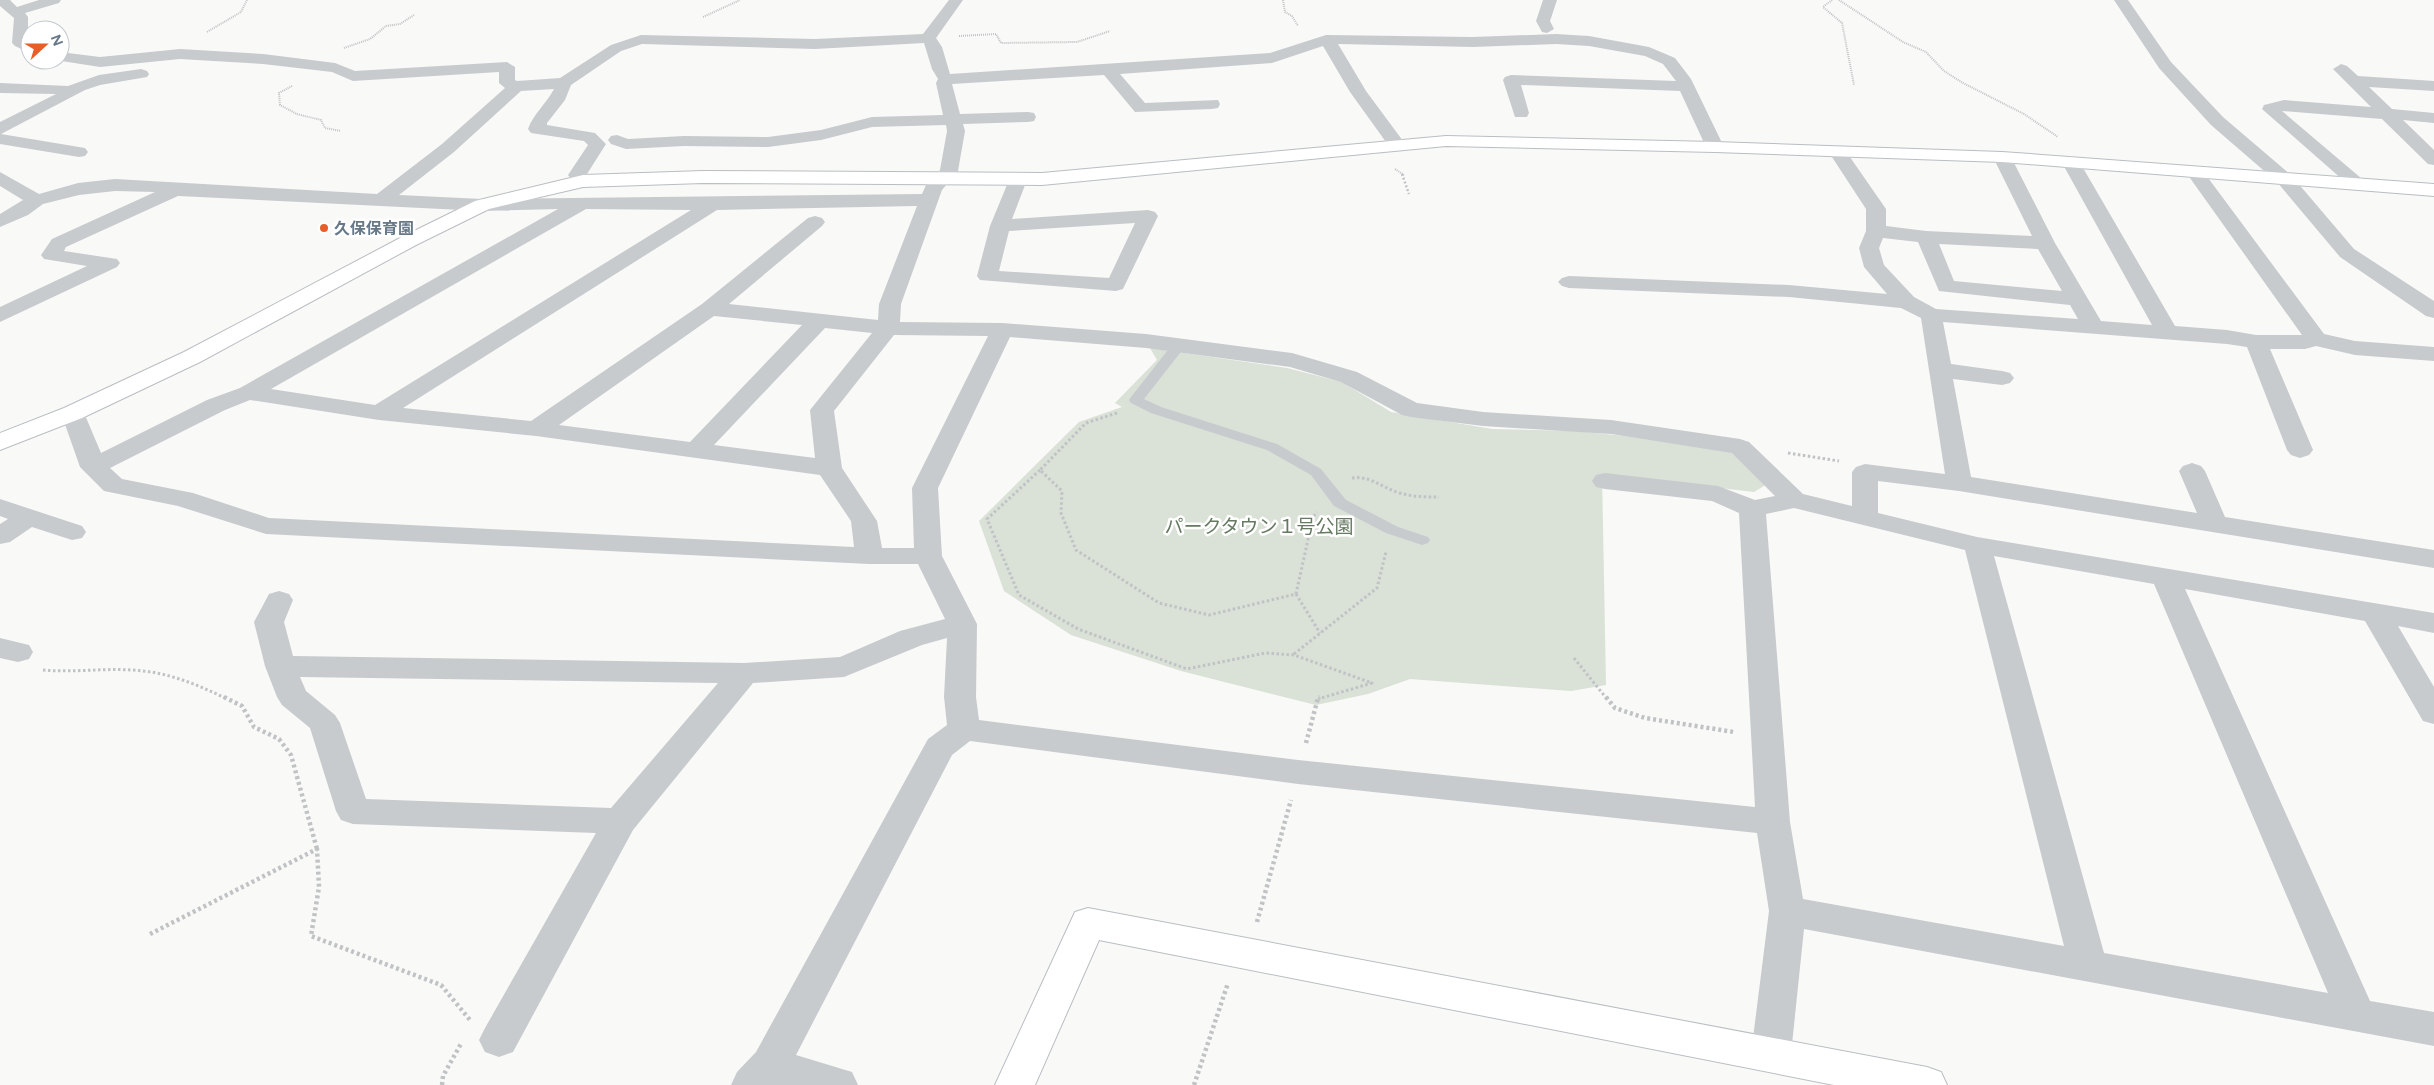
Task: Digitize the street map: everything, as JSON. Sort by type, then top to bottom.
[{"type":"street","points":[[1,0],[21,17],[21,20]]},
{"type":"street","points":[[15,12],[54,0]]},
{"type":"street","points":[[928,38],[956,0]]},
{"type":"street","points":[[1547,29],[1543,21],[1550,0]]},
{"type":"street","points":[[2121,0],[2166,64],[2217,121],[2284,179],[2347,253],[2434,311]]},
{"type":"street","points":[[70,58],[100,62],[180,54],[263,59],[335,68],[353,76],[507,67],[507,83],[516,86],[564,83],[616,48],[641,40],[669,39],[723,43],[815,44],[928,38],[933,42],[940,73],[946,79],[1272,58],[1326,40],[1350,38],[1416,47],[1474,42],[1556,39],[1615,45],[1649,52],[1669,61],[1686,86],[1715,147]]},
{"type":"street","points":[[1326,40],[1332,46],[1358,92],[1397,145]]},
{"type":"street","points":[[0,129],[62,97],[69,91],[89,83],[166,69],[213,57]]},
{"type":"street","points":[[1108,70],[1141,108],[1212,104]]},
{"type":"street","points":[[2434,86],[2347,75],[2434,160]]},
{"type":"street","points":[[869,556],[864,521],[829,468],[822,410],[888,328],[890,304],[933,189],[949,171],[956,131],[944,83],[946,79]]},
{"type":"street","points":[[1521,113],[1511,80],[1686,86]]},
{"type":"street","points":[[564,83],[557,100],[539,122],[537,129],[589,137],[597,144]]},
{"type":"street","points":[[382,200],[448,148],[516,86]]},
{"type":"street","points":[[0,88],[59,89],[69,91]]},
{"type":"street","points":[[2359,184],[2270,109],[2284,105],[2434,118]]},
{"type":"street","points":[[583,181],[577,175],[597,144],[621,135],[626,144],[684,140],[768,142],[821,135],[872,122],[1028,117]]},
{"type":"street","points":[[0,140],[79,152]]},
{"type":"street","points":[[0,442],[73,412],[192,357],[409,241],[482,205],[583,181],[703,177],[1018,180],[1446,141],[1715,147],[2002,157],[2434,190]]},
{"type":"street","points":[[423,147],[448,148]]},
{"type":"street","points":[[1837,151],[1876,209],[1876,231],[1869,248],[1874,266],[1906,302],[1931,315],[2227,337],[2256,342],[2305,342],[2316,339],[2355,348],[2434,354]]},
{"type":"street","points":[[2002,157],[2045,243],[2094,327]]},
{"type":"street","points":[[2070,162],[2168,334]]},
{"type":"street","points":[[2194,171],[2316,339]]},
{"type":"street","points":[[1,179],[36,200]]},
{"type":"street","points":[[1000,226],[1148,216],[1116,286],[987,276],[1000,226],[1018,180]]},
{"type":"street","points":[[0,221],[22,211],[36,200],[78,189],[115,185],[168,187],[173,190],[482,205],[713,204],[929,200]]},
{"type":"street","points":[[0,315],[110,263],[51,254],[59,243],[173,190]]},
{"type":"street","points":[[93,467],[216,405],[248,393],[582,204]]},
{"type":"street","points":[[379,412],[713,204]]},
{"type":"street","points":[[536,429],[710,309],[816,222]]},
{"type":"street","points":[[1876,231],[1926,237],[2045,243]]},
{"type":"street","points":[[1926,237],[1946,286],[2078,300]]},
{"type":"street","points":[[1569,282],[1741,291],[1788,291],[1906,302]]},
{"type":"street","points":[[710,309],[888,328],[1002,330],[1180,344],[1292,360],[1350,377],[1411,410],[1483,419],[1611,427],[1740,447],[1794,500]]},
{"type":"street","points":[[1931,315],[1959,483]]},
{"type":"street","points":[[696,450],[820,320]]},
{"type":"street","points":[[964,729],[960,697],[962,624],[928,556],[925,488],[1002,330]]},
{"type":"street","points":[[2256,342],[2300,450]]},
{"type":"street","points":[[1940,370],[2002,378]]},
{"type":"street","points":[[248,393],[379,412],[536,429],[829,468]]},
{"type":"street","points":[[73,412],[93,467],[112,485],[184,499],[266,526],[869,556],[928,556]]},
{"type":"street","points":[[2192,471],[2214,522]]},
{"type":"street","points":[[1865,517],[1865,472],[1959,483],[2214,522],[2434,559]]},
{"type":"street","points":[[1605,481],[1718,494],[1752,509],[1794,500],[1977,544],[2434,623]]},
{"type":"street","points":[[0,506],[72,532]]},
{"type":"street","points":[[1752,509],[1773,822],[1787,911],[1771,1054]]},
{"type":"street","points":[[0,536],[29,517]]},
{"type":"street","points":[[1977,544],[2088,965]]},
{"type":"street","points":[[2166,578],[2356,1015]]},
{"type":"street","points":[[279,600],[270,622],[280,666],[293,697],[324,723],[353,811],[620,821]]},
{"type":"street","points":[[2375,613],[2434,713]]},
{"type":"street","points":[[280,666],[744,673],[844,667],[911,638],[962,624]]},
{"type":"street","points":[[479,1034],[620,821],[744,673]]},
{"type":"street","points":[[838,1085],[760,1075],[940,747],[964,729],[1298,772],[1773,822]]},
{"type":"street","points":[[1787,911],[2434,1029]]},
{"type":"street","points":[[1015,1085],[1088,923],[1927,1085]]},
{"type":"lane","points":[[1180,344],[1136,400],[1156,410],[1272,446],[1316,472],[1340,503],[1392,530],[1422,540]]},
{"type":"path","points":[[180,54],[189,42],[240,12],[247,0]]},
{"type":"path","points":[[1832,0],[1823,6],[1842,23],[1854,85]]},
{"type":"path","points":[[1840,0],[1903,42],[1926,52],[1944,71],[1963,83],[2024,114],[2086,156],[2092,163]]},
{"type":"path","points":[[928,38],[996,34],[1001,43],[1077,42],[1110,31]]},
{"type":"path","points":[[1143,404],[1086,423],[1040,470],[1062,491],[1061,513],[1076,550],[1120,580],[1159,603],[1209,615],[1296,594]]},
{"type":"path","points":[[1740,447],[1850,463],[1865,472]]},
{"type":"path","points":[[1324,483],[1362,476],[1388,491],[1418,498],[1439,497]]},
{"type":"path","points":[[1320,633],[1296,594],[1313,517],[1335,497]]},
{"type":"path","points":[[1294,654],[1377,588],[1392,530]]},
{"type":"path","points":[[9,650],[15,662],[35,669],[67,672],[144,671],[198,685],[242,706],[254,727],[279,739],[291,755],[317,849],[319,887],[311,936],[442,985],[479,1034],[443,1076],[442,1085]]},
{"type":"path","points":[[1574,658],[1615,708],[1645,718],[1767,737]]},
{"type":"path","points":[[150,934],[317,849]]},
{"type":"green space","name":"パークタウン１号公園","points":[[1150,348],[1287,368],[1342,382],[1391,412],[1492,429],[1576,431],[1732,452],[1769,483],[1754,492],[1602,474],[1606,685],[1571,691],[1410,679],[1368,694],[1316,705],[1181,671],[1071,635],[1004,591],[979,521],[1079,422],[1122,407],[1115,403],[1157,360]]},
{"type":"place","name":"久保保育園","points":[[324,228]]}]
